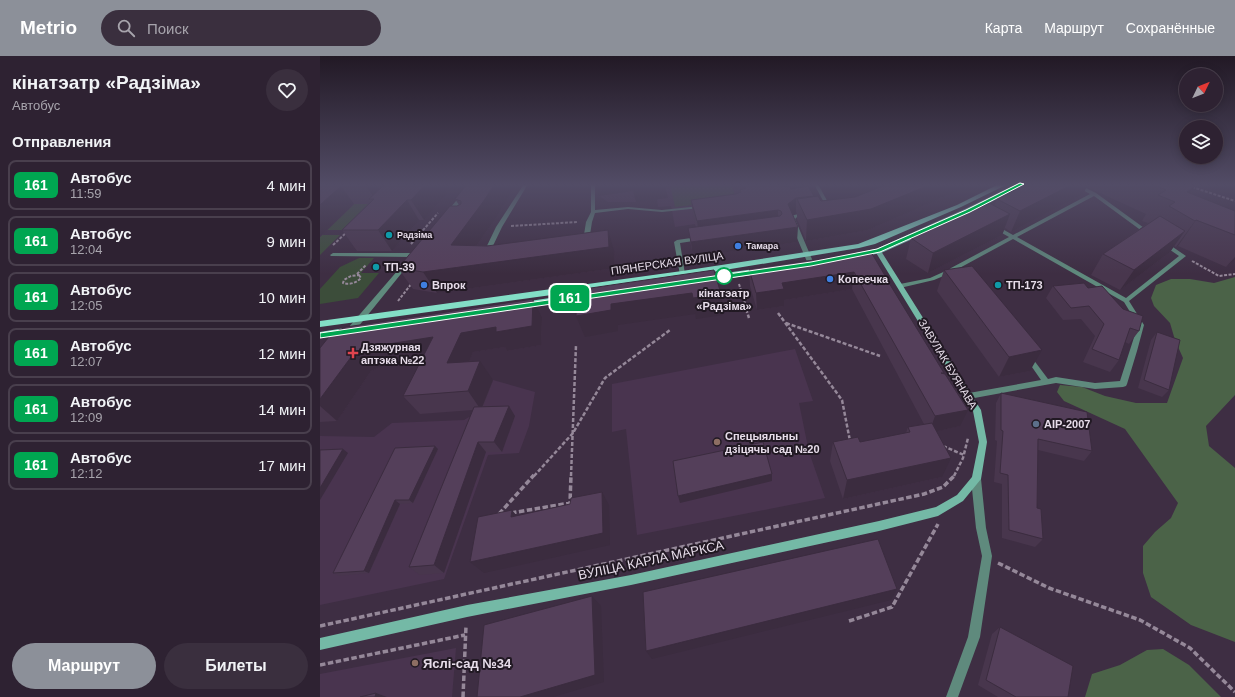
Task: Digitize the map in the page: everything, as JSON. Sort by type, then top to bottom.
[{"type":"main road","name":"ПІЯНЕРСКАЯ ВУЛІЦА","points":[[320,324],[682,274],[859,246],[940,214]]},
{"type":"main road","points":[[848,257],[878,251],[969,214]]},
{"type":"main road","points":[[872,242],[878,251]]},
{"type":"main road","name":"ЗАВУЛАК БУЯНАВА","points":[[878,251],[977,410],[983,442],[976,480]]},
{"type":"main road","name":"ПІЯНЕРСКАЯ ВУЛІЦА","points":[[480,311],[773,269]]},
{"type":"main road","points":[[320,335],[365,328]]},
{"type":"main road","name":"ВУЛІЦА КАРЛА МАРКСА","points":[[320,644],[467,611],[631,580],[872,528],[938,511],[960,498],[976,480]]},
{"type":"street","points":[[441,222],[448,214]]},
{"type":"street","points":[[351,330],[418,250]]},
{"type":"street","name":"ЗАВУЛАК БУЯНАВА","points":[[952,697],[974,637],[987,556],[981,528],[976,480]]},
{"type":"lane","points":[[485,255],[507,214]]},
{"type":"lane","points":[[585,246],[589,222],[592,214]]},
{"type":"lane","points":[[810,214],[796,216],[792,219],[811,264]]},
{"type":"lane","points":[[900,286],[932,279],[1056,214]]},
{"type":"lane","points":[[1122,214],[1154,237]]},
{"type":"lane","points":[[969,396],[1056,380],[1095,386],[1123,384],[1141,325],[1126,302],[992,225]]},
{"type":"lane","points":[[682,274],[678,242],[701,239]]},
{"type":"lane","points":[[1126,302],[1183,256],[1160,241]]},
{"type":"lane","points":[[492,242],[498,245]]},
{"type":"lane","points":[[333,256],[413,255]]},
{"type":"lane","points":[[953,269],[959,274]]},
{"type":"lane","points":[[344,340],[351,330]]},
{"type":"lane","points":[[1022,351],[1046,381]]},
{"type":"path","points":[[401,255],[437,214]]},
{"type":"path","points":[[499,227],[589,222]]},
{"type":"path","points":[[331,247],[348,230]]},
{"type":"path","points":[[1195,264],[1219,276],[1235,274]]},
{"type":"path","points":[[359,275],[361,278],[352,284],[343,283],[344,280],[351,276],[359,275]]},
{"type":"path","points":[[395,305],[414,281]]},
{"type":"path","points":[[738,281],[749,318]]},
{"type":"path","points":[[778,313],[842,400],[851,444]]},
{"type":"path","points":[[785,323],[880,356]]},
{"type":"path","points":[[576,345],[573,433],[570,503],[497,516],[573,433],[604,378],[670,330]]},
{"type":"path","points":[[320,626],[924,494],[944,487],[958,472],[964,456],[969,432]]},
{"type":"path","points":[[937,443],[964,456]]},
{"type":"path","points":[[849,621],[892,606],[937,528],[938,511],[932,491]]},
{"type":"path","points":[[1008,569],[1049,588],[1140,620],[1190,648],[1235,692]]},
{"type":"path","points":[[463,697],[467,611]]},
{"type":"path","points":[[320,665],[465,636]]},
{"type":"shaded area","points":[[673,214],[730,214],[696,226],[695,224],[675,227]]},
{"type":"shaded area","name":"Спецыяльны дзіцячы сад №20","points":[[795,349],[813,401],[799,403],[809,452],[825,498],[637,535],[626,429],[612,432],[612,384]]},
{"type":"shaded area","points":[[493,380],[535,392],[529,426],[519,453],[488,455],[444,579],[320,605],[320,436],[374,437],[392,423],[464,420],[481,410]]},
{"type":"shaded area","name":"Яслі-сад №34","points":[[456,648],[452,697],[320,697],[320,674]]},
{"type":"green space","points":[[344,214],[360,214],[346,230],[327,230]]},
{"type":"green space","points":[[322,235],[340,235],[320,255],[320,237]]},
{"type":"green space","points":[[359,258],[374,258],[361,273],[379,273],[358,298],[320,304],[320,289],[340,267]]},
{"type":"green space","points":[[1235,277],[1235,395],[1206,426],[1209,446],[1235,468],[1235,642],[1191,625],[1151,597],[1143,573],[1143,546],[1155,532],[1171,518],[1178,503],[1125,429],[1064,401],[1057,392],[1060,385],[1082,387],[1105,396],[1136,403],[1167,403],[1183,358],[1175,340],[1170,323],[1154,306],[1151,298],[1156,285],[1171,279],[1190,279],[1214,283]]},
{"type":"green space","points":[[1163,649],[1189,665],[1221,697],[1085,697],[1092,674],[1120,665],[1147,650]]},
{"type":"building","points":[[359,214],[394,214],[378,230],[342,230]]},
{"type":"building","points":[[443,214],[474,214],[451,245],[487,246],[608,230],[609,247],[423,272],[398,268]]},
{"type":"building","points":[[695,214],[749,214],[697,221]]},
{"type":"building","points":[[782,214],[792,214],[798,227],[691,242],[688,228],[780,216]]},
{"type":"building","points":[[804,214],[842,214],[807,220]]},
{"type":"building","points":[[962,214],[1010,214],[933,253],[911,238]]},
{"type":"building","points":[[1183,214],[1235,214],[1235,235],[1196,220],[1195,221]]},
{"type":"building","points":[[1160,216],[1185,231],[1134,270],[1103,254]]},
{"type":"building","points":[[871,252],[887,279],[876,285],[889,283],[944,373],[941,373],[945,374],[968,410],[935,416],[854,272],[782,283],[784,289],[756,293],[749,269]]},
{"type":"building","points":[[972,266],[1042,350],[1009,357],[944,270]]},
{"type":"building","points":[[714,270],[721,294],[693,298],[692,293],[611,304],[611,310],[576,316],[577,290]]},
{"type":"building","points":[[1084,283],[1088,288],[1102,286],[1123,309],[1143,316],[1139,331],[1130,328],[1119,360],[1092,349],[1104,324],[1089,306],[1071,308],[1053,286]]},
{"type":"building","points":[[533,299],[532,326],[496,332],[496,327],[461,333],[447,363],[480,361],[468,391],[403,396],[433,337],[363,348],[354,353],[320,399],[320,348],[332,333],[346,327]]},
{"type":"building","points":[[1157,332],[1180,340],[1169,390],[1144,380]]},
{"type":"building","points":[[1001,393],[1087,412],[1092,451],[1038,439],[1037,508],[1041,509],[1043,539],[1009,530],[1008,475],[1000,473],[1003,431],[1001,430]]},
{"type":"building","points":[[509,406],[494,442],[478,442],[434,565],[409,567],[474,407]]},
{"type":"building","points":[[932,423],[951,458],[847,480],[833,442],[858,437],[860,442],[910,432],[908,427]]},
{"type":"building","points":[[763,442],[772,474],[678,496],[673,461]]},
{"type":"building","points":[[435,446],[409,500],[395,500],[364,571],[333,573],[395,448]]},
{"type":"building","points":[[343,449],[320,488],[320,450]]},
{"type":"building","points":[[602,492],[603,533],[470,562],[478,517],[512,510],[511,517],[570,504],[571,498]]},
{"type":"building","points":[[878,539],[897,589],[646,651],[643,592]]},
{"type":"building","points":[[592,596],[595,675],[520,697],[477,697],[484,625]]},
{"type":"building","points":[[1000,627],[1073,666],[1068,697],[1016,697],[986,680]]},
{"type":"building","points":[[376,693],[375,697],[360,697]]},
{"type":"bus line","name":"161","points":[[320,335],[811,264],[878,251],[961,214]]},
{"type":"place","name":"Радзіма","points":[[389,235]]},
{"type":"place","name":"Тамара","points":[[738,246]]},
{"type":"place","name":"ТП-39","points":[[376,267]]},
{"type":"place","name":"кінатэатр «Радзіма»","points":[[724,276]]},
{"type":"place","name":"Копеечка","points":[[830,279]]},
{"type":"place","name":"Впрок","points":[[424,285]]},
{"type":"place","name":"ТП-173","points":[[998,285]]},
{"type":"place","name":"Дзяжурная аптэка №22","points":[[353,353]]},
{"type":"place","name":"АІР-2007","points":[[1036,424]]},
{"type":"place","name":"Спецыяльны дзіцячы сад №20","points":[[717,442]]},
{"type":"place","name":"Яслі-сад №34","points":[[415,663]]}]
